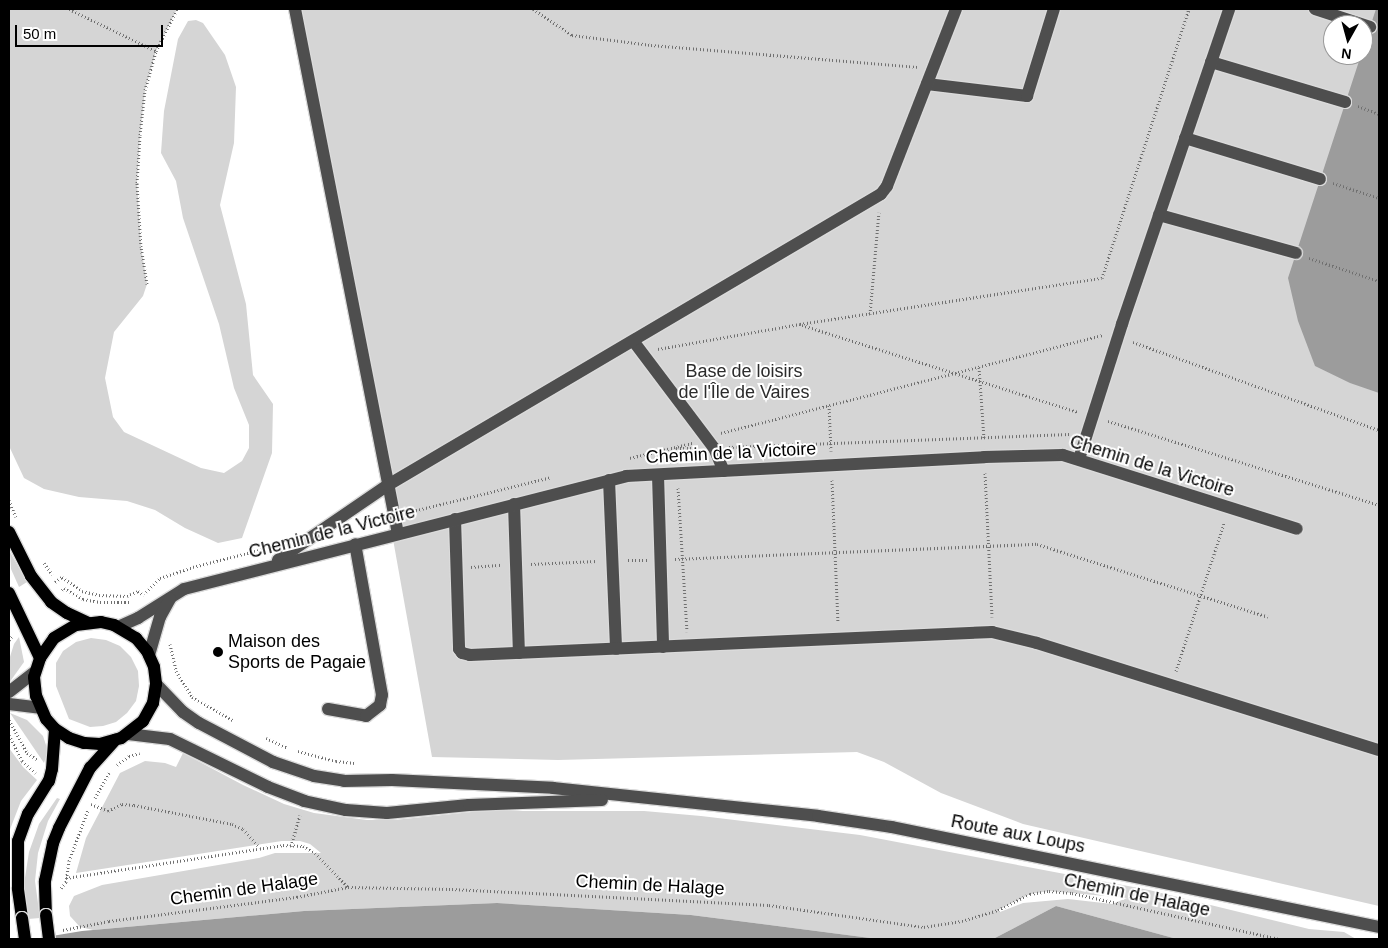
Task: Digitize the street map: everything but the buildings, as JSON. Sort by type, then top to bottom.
[{"type":"main road","points":[[9,532],[31,576],[51,602],[67,613],[88,623]]},
{"type":"main road","points":[[9,593],[40,658]]},
{"type":"main road","points":[[101,622],[118,627],[136,638],[149,655],[154,667],[156,684],[148,713],[128,734],[115,740],[100,744],[84,743],[68,738],[55,729],[40,708],[34,686],[40,658],[46,647],[64,630],[88,623],[101,622]]},
{"type":"main road","points":[[25,939],[18,888],[18,841],[28,814],[48,781],[52,769],[55,729]]},
{"type":"main road","points":[[52,935],[46,915],[45,881],[56,835],[74,794],[90,768],[115,740]]},
{"type":"street","points":[[294,9],[398,534]]},
{"type":"street","points":[[270,566],[388,485],[638,347],[881,194],[887,186],[956,9]]},
{"type":"street","points":[[927,84],[1027,96],[1054,9]]},
{"type":"street","points":[[1079,459],[1118,337],[1229,9]]},
{"type":"street","points":[[1315,9],[1333,15]]},
{"type":"street","points":[[1211,62],[1345,102]]},
{"type":"street","points":[[1185,138],[1320,179]]},
{"type":"street","points":[[1159,215],[1296,253]]},
{"type":"street","points":[[638,347],[710,443],[724,471]]},
{"type":"street","name":"Chemin de la Victoire","points":[[118,627],[138,618],[184,589],[626,476],[832,464],[1063,455],[1298,529]]},
{"type":"street","points":[[658,474],[663,647]]},
{"type":"street","points":[[609,480],[616,649]]},
{"type":"street","points":[[514,504],[519,653]]},
{"type":"street","points":[[455,519],[459,649],[462,653],[470,655],[992,632],[1037,644],[1379,750]]},
{"type":"street","points":[[328,709],[366,716],[380,705],[382,695],[355,544]]},
{"type":"street","points":[[149,655],[160,617],[171,597]]},
{"type":"street","points":[[9,692],[36,672]]},
{"type":"street","points":[[156,684],[183,712],[205,726],[273,762],[314,776],[344,781],[392,780],[552,788],[646,799]]},
{"type":"street","points":[[9,704],[40,708]]},
{"type":"street","points":[[128,734],[170,739],[268,787],[304,800],[346,810],[387,813],[477,804],[646,799]]},
{"type":"street","name":"Route aux Loups","points":[[646,799],[703,803],[892,827],[1379,927]]},
{"type":"path","points":[[69,9],[156,51]]},
{"type":"path","points":[[148,284],[141,248],[137,183],[140,135],[145,90],[156,51],[177,9]]},
{"type":"path","points":[[533,9],[572,35],[651,45],[933,68]]},
{"type":"path","points":[[638,347],[1102,278],[1189,9]]},
{"type":"path","points":[[1345,102],[1379,114]]},
{"type":"path","points":[[1320,179],[1379,198]]},
{"type":"path","points":[[870,314],[881,194]]},
{"type":"path","points":[[1296,253],[1379,282]]},
{"type":"path","points":[[800,324],[1379,505]]},
{"type":"path","points":[[676,448],[710,443],[829,405],[1105,334],[1379,430]]},
{"type":"path","points":[[979,367],[984,438],[992,632]]},
{"type":"path","points":[[829,405],[839,639]]},
{"type":"path","points":[[628,459],[676,448],[710,443],[831,444],[1088,433]]},
{"type":"path","points":[[676,448],[681,559],[688,646]]},
{"type":"path","points":[[394,518],[552,476]]},
{"type":"path","points":[[1174,677],[1229,507]]},
{"type":"path","points":[[456,568],[516,564],[1037,544],[1268,617]]},
{"type":"path","points":[[51,586],[62,577],[74,587],[91,593],[119,597],[138,591],[144,595],[140,599]]},
{"type":"path","points":[[57,595],[64,588],[83,599],[122,604],[135,601]]},
{"type":"path","points":[[170,639],[176,671],[192,697],[240,725]]},
{"type":"path","points":[[9,734],[22,761],[39,775]]},
{"type":"path","points":[[264,737],[287,748],[315,757],[362,764]]},
{"type":"path","points":[[147,752],[137,753],[120,762],[106,777],[91,804],[69,861],[66,878],[260,849],[303,846],[315,853],[348,887]]},
{"type":"path","points":[[290,846],[304,800]]},
{"type":"path","points":[[91,804],[108,811],[122,804],[134,805],[232,824],[243,829],[260,849]]},
{"type":"path","name":"Chemin de Halage","points":[[52,935],[109,921],[297,898],[348,887],[452,889],[769,905],[924,927],[962,922],[998,910],[1030,894],[1057,892],[1072,893],[1279,939]]},
{"type":"green space","points":[[9,9],[177,9],[156,51],[145,90],[140,135],[137,183],[141,247],[147,284],[143,296],[114,332],[105,378],[113,417],[124,432],[201,468],[224,473],[242,461],[249,448],[249,425],[234,388],[219,324],[183,218],[176,181],[161,153],[164,111],[178,39],[188,21],[196,20],[203,23],[225,55],[236,87],[234,143],[220,205],[246,304],[253,375],[273,404],[272,453],[242,538],[218,543],[185,528],[155,510],[127,501],[79,497],[44,489],[24,478],[9,446]]},
{"type":"green space","name":"Base de loisirs de l'Île de Vaires","points":[[298,9],[1379,9],[1379,906],[1023,824],[941,793],[884,762],[857,752],[558,760],[432,757]]},
{"type":"green space","points":[[10,552],[27,582],[19,587],[11,569]]},
{"type":"green space","points":[[19,637],[24,662],[9,683],[9,660],[14,644]]},
{"type":"green space","points":[[91,638],[106,640],[120,646],[131,657],[138,671],[139,686],[136,701],[127,713],[116,722],[90,727],[69,719],[56,686],[56,663],[63,651],[76,642]]},
{"type":"green space","points":[[10,713],[27,720],[43,736],[48,751],[44,763]]},
{"type":"green space","points":[[9,748],[23,767],[37,780],[21,801],[9,832]]},
{"type":"green space","points":[[183,753],[243,785],[284,804],[314,813],[367,820],[394,820],[481,811],[644,811],[860,835],[1149,890],[1309,929],[1344,932],[1356,939],[1177,939],[1056,906],[993,939],[878,939],[691,915],[497,903],[304,911],[93,930],[80,927],[70,916],[69,906],[74,896],[102,885],[259,858],[275,853],[321,853],[310,844],[300,841],[282,841],[76,873],[86,838],[120,773],[145,761],[165,763],[176,767]],"holes":[[[1049,891],[1127,898],[1112,904],[1068,899],[1023,903],[1000,912],[998,910],[1030,894]]]},
{"type":"green space","points":[[57,798],[60,799],[48,821],[38,853],[35,881],[40,918],[28,919],[24,884],[29,852],[39,824]]},
{"type":"shaded area","points":[[1376,9],[1379,9],[1379,393],[1350,383],[1315,366],[1298,321],[1288,278],[1358,65],[1373,65],[1373,18]]},
{"type":"shaded area","points":[[497,903],[691,915],[878,939],[34,939],[82,931],[304,911]]},
{"type":"shaded area","points":[[1056,906],[1177,939],[993,939]]},
{"type":"place","name":"Maison des Sports de Pagaie","points":[[218,652]]}]
